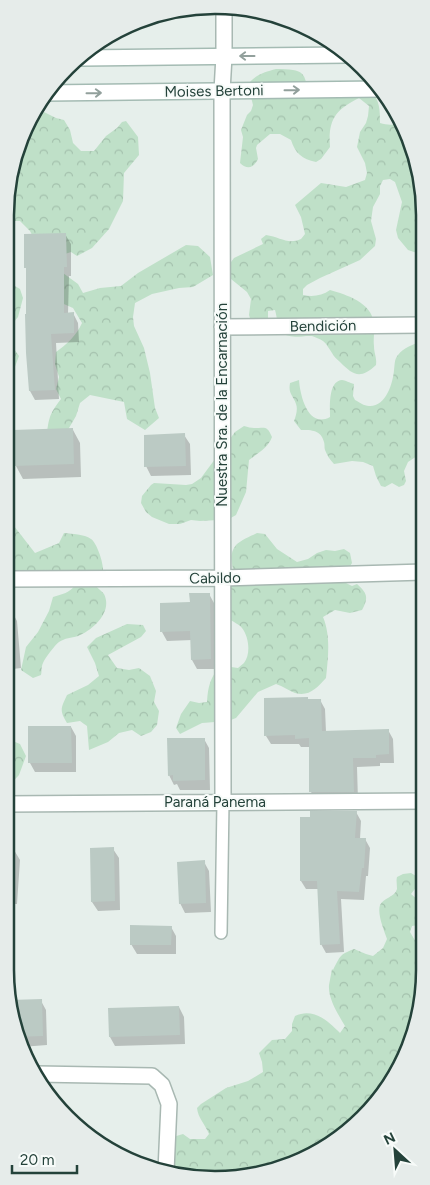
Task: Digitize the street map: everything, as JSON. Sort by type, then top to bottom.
[{"type":"street","name":"Nuestra Sra. de la Encarnación","points":[[223,802],[222,91],[224,14]]},
{"type":"street","points":[[89,58],[338,55]]},
{"type":"street","name":"Moises Bertoni","points":[[54,93],[373,90]]},
{"type":"street","name":"Bendición","points":[[222,327],[416,325]]},
{"type":"street","name":"Cabildo","points":[[14,579],[223,578],[416,572]]},
{"type":"street","name":"Paraná Panema","points":[[14,804],[416,801]]},
{"type":"street","points":[[43,1074],[152,1076],[162,1085],[169,1104],[166,1165]]},
{"type":"lane","points":[[221,933],[223,802]]},
{"type":"green space","points":[[276,69],[298,71],[305,78],[310,93],[316,98],[325,97],[343,89],[371,91],[379,106],[380,123],[394,124],[406,150],[415,189],[416,253],[408,250],[398,238],[396,230],[402,202],[395,182],[390,179],[383,180],[380,186],[380,194],[373,207],[371,221],[376,239],[375,246],[360,260],[320,278],[303,289],[303,295],[306,296],[320,295],[330,290],[337,292],[357,300],[368,310],[374,323],[376,365],[365,373],[353,373],[334,356],[323,341],[312,336],[294,337],[283,333],[278,324],[275,310],[268,311],[268,322],[252,325],[249,315],[251,299],[247,292],[231,279],[229,272],[234,258],[263,244],[261,239],[266,235],[288,241],[301,239],[305,234],[301,217],[295,205],[321,183],[346,187],[365,180],[367,173],[365,163],[357,147],[360,132],[366,123],[369,106],[359,98],[344,107],[335,117],[330,130],[330,147],[321,159],[316,162],[300,155],[291,140],[280,134],[270,134],[257,145],[258,159],[255,164],[246,167],[240,163],[243,137],[241,130],[253,105],[248,85],[257,76]]},
{"type":"green space","points":[[44,112],[64,120],[70,130],[73,143],[81,151],[94,151],[106,136],[122,122],[126,121],[138,137],[139,155],[124,173],[123,201],[109,229],[92,248],[77,256],[71,252],[65,254],[40,251],[30,231],[20,221],[14,221],[15,189],[24,150],[41,115]]},
{"type":"green space","points":[[186,245],[198,246],[210,257],[213,275],[193,287],[152,294],[135,303],[134,326],[144,348],[155,408],[159,418],[145,430],[127,419],[124,402],[90,395],[80,403],[76,416],[62,440],[47,433],[51,414],[61,399],[56,389],[59,377],[55,364],[56,352],[71,339],[82,323],[73,308],[50,298],[63,273],[78,284],[83,293],[100,288],[121,286],[138,273]]},
{"type":"green space","points":[[14,286],[20,289],[23,298],[18,317],[14,322]]},
{"type":"green space","points":[[416,343],[416,457],[408,462],[404,471],[406,481],[404,485],[399,487],[392,483],[385,487],[381,486],[373,466],[363,462],[352,461],[334,464],[326,452],[321,435],[312,431],[301,430],[294,421],[297,408],[290,392],[290,383],[299,380],[303,401],[311,415],[316,418],[330,417],[332,390],[337,381],[342,380],[354,384],[353,396],[355,400],[369,406],[375,405],[380,403],[388,393],[395,360],[398,355]]},
{"type":"green space","points":[[14,349],[19,356],[14,369]]},
{"type":"green space","points":[[244,426],[265,428],[272,437],[259,453],[249,460],[246,492],[236,515],[229,519],[191,520],[180,524],[169,524],[152,517],[146,512],[141,503],[142,496],[151,485],[154,483],[192,484],[201,478],[235,432]]},
{"type":"green space","points":[[14,526],[35,553],[59,543],[64,533],[88,537],[98,549],[103,572],[96,586],[104,594],[106,601],[104,614],[95,625],[84,633],[59,642],[44,661],[41,675],[33,678],[21,670],[26,647],[38,632],[49,611],[53,597],[68,592],[75,585],[18,583],[14,586]]},
{"type":"green space","points":[[257,533],[265,534],[277,549],[297,562],[326,550],[344,549],[350,553],[352,563],[344,582],[352,586],[357,584],[363,590],[366,596],[364,606],[362,610],[350,613],[335,610],[323,617],[328,639],[326,678],[312,691],[300,694],[276,684],[258,692],[236,718],[228,721],[202,723],[180,734],[176,728],[181,714],[190,701],[207,702],[210,683],[219,666],[228,664],[231,667],[238,668],[244,663],[248,655],[248,641],[242,628],[229,619],[227,589],[234,579],[233,550],[241,541]]},
{"type":"green space","points":[[127,624],[143,625],[146,631],[141,637],[108,655],[117,668],[129,670],[139,668],[150,676],[156,691],[154,702],[159,711],[157,725],[151,732],[141,736],[132,730],[119,733],[108,742],[89,750],[87,726],[80,721],[67,723],[62,712],[62,706],[67,695],[88,685],[99,676],[87,647],[96,638]]},
{"type":"green space","points":[[14,742],[20,744],[26,756],[19,775],[14,780]]},
{"type":"green space","points":[[411,873],[416,876],[416,888],[411,894],[416,898],[416,925],[412,926],[410,932],[416,942],[415,996],[406,1035],[389,1071],[375,1093],[338,1130],[316,1144],[280,1161],[228,1171],[189,1170],[162,1164],[173,1137],[183,1134],[190,1139],[205,1139],[209,1134],[197,1108],[226,1088],[248,1081],[263,1072],[259,1053],[272,1040],[285,1039],[292,1031],[295,1016],[308,1013],[314,1014],[325,1020],[340,1033],[345,1026],[330,996],[329,985],[332,969],[341,956],[349,951],[354,949],[373,956],[383,948],[387,939],[380,917],[380,905],[396,892],[397,877]]},
{"type":"building","points":[[66,233],[67,267],[64,267],[64,313],[74,312],[74,333],[51,334],[55,390],[29,391],[26,353],[24,234]]},
{"type":"building","points":[[73,428],[74,464],[14,466],[14,430]]},
{"type":"building","points":[[185,433],[186,466],[144,467],[144,435]]},
{"type":"building","points":[[189,593],[210,593],[211,659],[191,660],[190,631],[160,632],[160,603],[190,602]]},
{"type":"building","points":[[308,697],[308,699],[321,699],[322,731],[389,729],[389,754],[376,755],[376,758],[353,758],[354,792],[309,792],[309,738],[295,739],[295,735],[264,736],[264,698]]},
{"type":"building","points":[[28,726],[71,726],[72,763],[28,763]]},
{"type":"building","points":[[167,738],[205,738],[205,780],[173,781],[173,775],[168,776]]},
{"type":"building","points":[[310,811],[357,811],[355,838],[366,838],[364,868],[362,868],[359,892],[337,891],[340,944],[320,945],[317,881],[300,881],[300,817],[310,817]]},
{"type":"building","points":[[114,847],[115,901],[91,902],[90,848]]},
{"type":"building","points":[[205,860],[206,903],[179,904],[177,862]]},
{"type":"building","points":[[130,925],[172,926],[171,945],[130,945]]},
{"type":"building","points":[[42,999],[43,1036],[25,1037],[16,1000]]},
{"type":"building","points":[[179,1006],[180,1035],[109,1037],[108,1008]]}]
